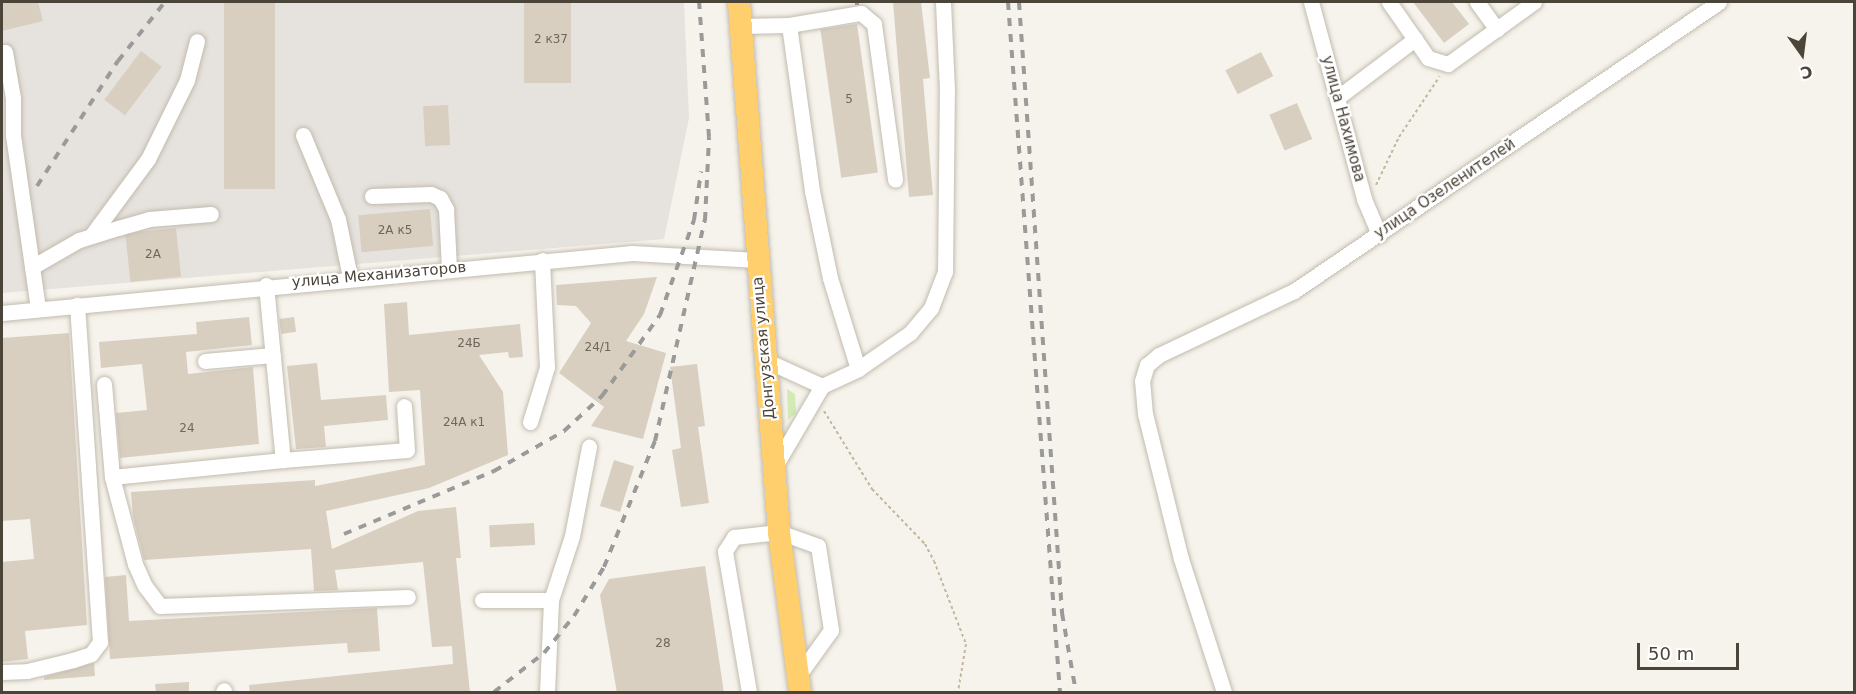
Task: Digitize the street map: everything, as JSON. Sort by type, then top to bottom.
[{"type":"highway","name":"Донгузская улица","points":[[739,2],[774,468],[799,684]]},
{"type":"street","points":[[774,468],[822,386],[858,369],[910,333],[932,308],[945,272],[947,101],[943,2]]},
{"type":"street","name":"улица Нахимова","points":[[1311,2],[1364,199],[1379,235]]},
{"type":"street","points":[[1389,2],[1428,58],[1448,64],[1534,2]]},
{"type":"street","points":[[1477,2],[1497,30]]},
{"type":"street","name":"улица Озеленителей","points":[[1224,693],[1181,559],[1145,414],[1142,381],[1147,365],[1159,355],[1294,291],[1719,2]]},
{"type":"street","points":[[740,26],[789,25],[861,13],[874,24],[895,180]]},
{"type":"street","points":[[789,25],[827,267],[858,369]]},
{"type":"street","points":[[1337,98],[1416,39]]},
{"type":"street","points":[[91,236],[148,159],[187,80],[197,41]]},
{"type":"street","points":[[5,52],[38,309]]},
{"type":"street","points":[[303,135],[338,219],[350,277]]},
{"type":"street","points":[[372,196],[431,194],[440,198],[446,208],[449,268]]},
{"type":"street","points":[[32,267],[91,236],[149,219],[211,214]]},
{"type":"street","name":"улица Механизаторов","points":[[2,313],[350,277],[632,253],[757,260]]},
{"type":"street","points":[[530,422],[547,367],[542,260]]},
{"type":"street","points":[[266,285],[283,460]]},
{"type":"street","points":[[2,672],[27,671],[73,660],[91,654],[100,642],[77,305]]},
{"type":"street","points":[[205,361],[273,355]]},
{"type":"street","points":[[765,360],[822,386]]},
{"type":"street","points":[[104,384],[112,477],[135,564],[160,606],[408,597]]},
{"type":"street","points":[[112,477],[407,450],[404,406]]},
{"type":"street","points":[[547,693],[551,600],[572,536],[589,447]]},
{"type":"street","points":[[749,693],[725,551],[734,537],[780,532],[818,546],[831,630],[799,684]]},
{"type":"street","points":[[482,600],[551,600]]},
{"type":"path","points":[[1364,199],[1376,186],[1399,136],[1448,64]]},
{"type":"path","points":[[822,386],[824,417],[860,464],[872,489],[925,544],[934,561],[966,644],[958,693]]},
{"type":"shaded area","points":[[2,2],[684,2],[689,118],[664,239],[2,293]]},
{"type":"green space","points":[[787,389],[795,394],[796,413],[788,420]]},
{"type":"building","points":[[2,2],[38,2],[43,21],[2,31]]},
{"type":"building","points":[[224,2],[275,2],[275,189],[224,189]]},
{"type":"building","points":[[524,2],[571,2],[571,83],[524,83]]},
{"type":"building","points":[[893,2],[921,2],[930,78],[923,79],[933,195],[909,197]]},
{"type":"building","points":[[1413,2],[1452,2],[1469,24],[1444,43]]},
{"type":"building","points":[[857,24],[878,173],[841,178],[820,29]]},
{"type":"building","points":[[141,51],[162,67],[125,115],[104,100]]},
{"type":"building","points":[[1261,52],[1273,76],[1238,94],[1225,70]]},
{"type":"building","points":[[1297,103],[1312,139],[1285,151],[1269,115]]},
{"type":"building","points":[[448,105],[450,145],[425,146],[423,106]]},
{"type":"building","points":[[430,209],[433,246],[361,252],[358,215]]},
{"type":"building","points":[[176,228],[181,277],[130,282],[125,233]]},
{"type":"building","points":[[657,277],[644,314],[626,341],[666,353],[643,439],[591,426],[604,407],[559,373],[591,323],[576,306],[557,305],[556,285]]},
{"type":"building","points":[[407,302],[409,335],[520,324],[523,357],[509,358],[508,352],[479,355],[503,392],[508,455],[429,488],[326,511],[332,549],[418,511],[456,507],[461,558],[456,558],[470,693],[250,693],[249,685],[453,664],[452,646],[432,647],[423,562],[335,570],[338,590],[314,591],[311,549],[144,560],[133,517],[131,492],[315,480],[315,486],[425,465],[420,390],[389,392],[384,304]]},
{"type":"building","points":[[249,317],[252,345],[186,352],[188,374],[253,367],[259,444],[120,458],[116,413],[147,410],[142,364],[101,368],[99,342],[197,334],[196,322]]},
{"type":"building","points":[[294,317],[296,332],[281,334],[279,319]]},
{"type":"building","points":[[69,333],[87,625],[25,631],[28,659],[2,662],[2,562],[34,559],[30,519],[2,521],[2,338]]},
{"type":"building","points":[[317,363],[321,400],[386,395],[388,420],[324,426],[326,447],[296,449],[287,366]]},
{"type":"building","points":[[697,364],[705,426],[698,427],[709,503],[681,507],[672,450],[681,448],[670,367]]},
{"type":"building","points":[[614,460],[634,466],[620,512],[600,506]]},
{"type":"building","points":[[534,523],[535,545],[490,547],[489,525]]},
{"type":"building","points":[[705,566],[724,693],[617,693],[600,595],[609,579]]},
{"type":"building","points":[[126,575],[129,621],[377,608],[380,651],[348,653],[347,643],[110,659],[105,577]]},
{"type":"building","points":[[94,663],[95,676],[44,680],[44,677]]},
{"type":"building","points":[[189,682],[189,693],[156,693],[155,684]]},
{"type":"railway","points":[[37,186],[118,61],[165,2]]},
{"type":"railway","points":[[494,692],[544,653],[574,616],[604,567],[655,441],[705,220],[709,137],[699,2]]},
{"type":"railway","points":[[1008,2],[1060,692]]},
{"type":"railway","points":[[1019,2],[1062,613],[1076,692]]},
{"type":"railway","points":[[344,534],[494,471],[564,431],[602,396],[660,315],[694,220],[701,172]]}]
